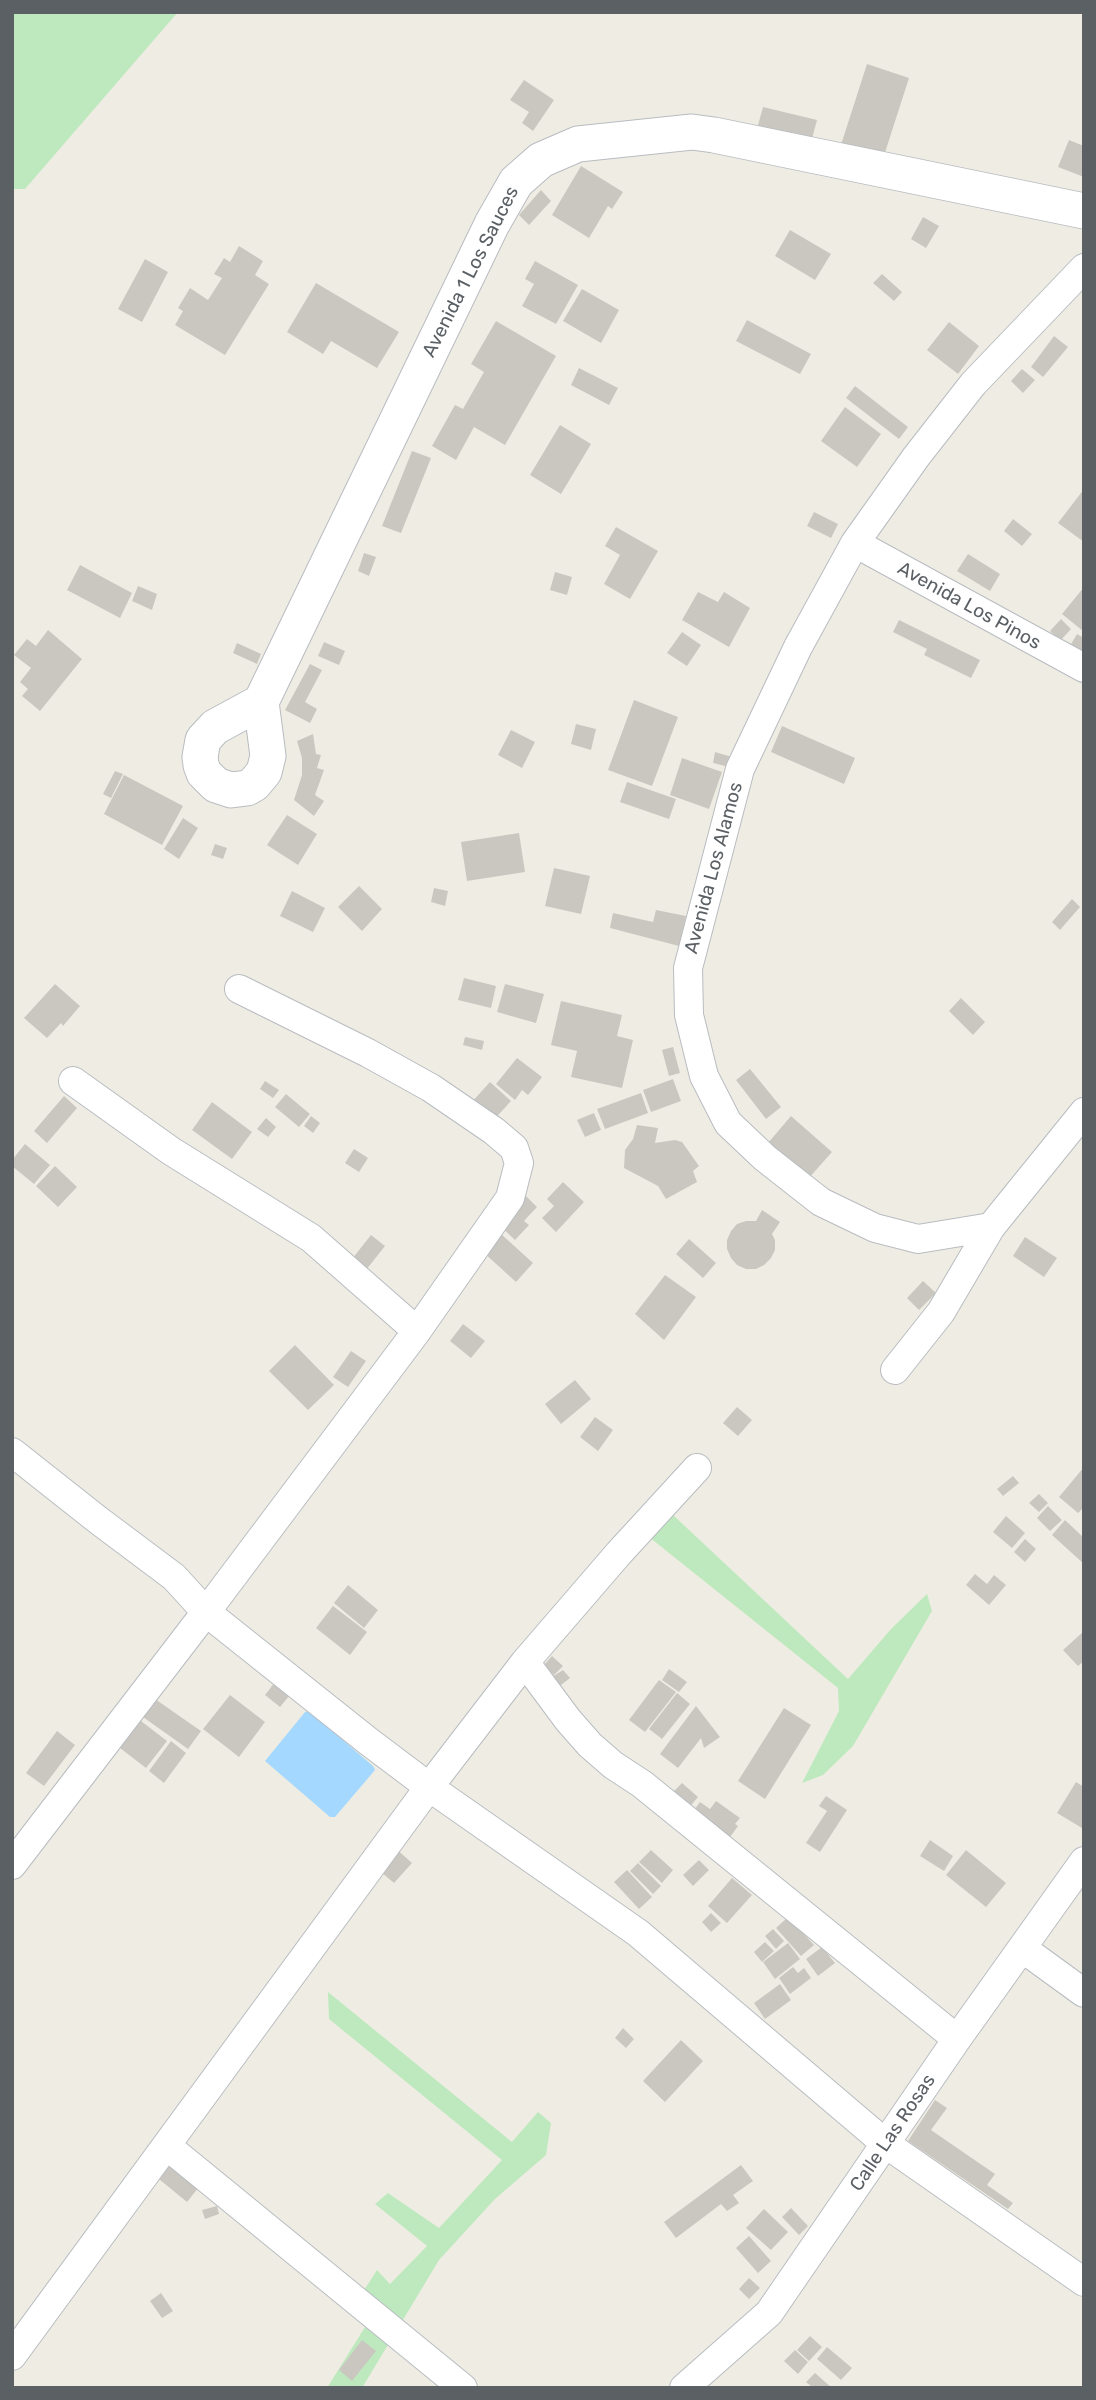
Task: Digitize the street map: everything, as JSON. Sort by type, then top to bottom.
[{"type":"street","name":"Avenida 1 Los Sauces","points":[[261,702],[492,224],[516,182],[541,160],[578,144],[692,132],[1084,211]]},
{"type":"street","name":"Avenida Los Alamos","points":[[991,1227],[918,1239],[875,1228],[821,1202],[765,1158],[728,1122],[704,1076],[689,1014],[688,968],[740,769],[797,647],[855,543],[916,457],[973,384],[1084,268]]},
{"type":"street","name":"Avenida Los Pinos","points":[[855,543],[1084,668]]},
{"type":"street","points":[[12,1865],[417,1331],[510,1198],[519,1163],[514,1148],[494,1131],[431,1088],[368,1053],[239,989]]},
{"type":"street","points":[[73,1081],[171,1151],[311,1238],[417,1331]]},
{"type":"street","points":[[895,1370],[942,1312],[991,1227],[1084,1112]]},
{"type":"street","points":[[12,1452],[174,1577],[205,1612],[368,1741],[429,1787],[638,1933],[886,2144],[1084,2282]]},
{"type":"street","points":[[12,2356],[429,1787],[525,1662],[697,1468]]},
{"type":"street","points":[[525,1662],[590,1745],[957,2039]]},
{"type":"street","name":"Calle Las Rosas","points":[[684,2388],[769,2313],[957,2039],[1084,1861]]},
{"type":"street","points":[[1022,1948],[1084,1993]]},
{"type":"street","points":[[167,2146],[463,2388]]},
{"type":"green space","points":[[12,12],[178,12],[25,189],[12,189]]},
{"type":"green space","points":[[672,1514],[848,1679],[891,1629],[927,1594],[932,1611],[853,1746],[823,1775],[802,1783],[839,1711],[838,1688],[649,1537]]},
{"type":"green space","points":[[328,1992],[512,2142],[538,2112],[551,2123],[546,2155],[495,2199],[439,2260],[362,2388],[327,2388],[375,2311],[361,2295],[377,2270],[390,2284],[427,2246],[375,2204],[388,2193],[439,2228],[502,2160],[329,2019]]},
{"type":"water","points":[[309,1711],[375,1770],[335,1817],[330,1817],[265,1761],[305,1712]]},
{"type":"building","points":[[867,64],[909,78],[881,165],[839,151]]},
{"type":"building","points":[[524,80],[554,100],[533,131],[522,123],[529,112],[510,100]]},
{"type":"building","points":[[763,107],[817,120],[809,150],[755,136]]},
{"type":"building","points":[[1069,140],[1084,146],[1084,177],[1058,167]]},
{"type":"building","points":[[581,166],[623,192],[612,209],[608,206],[589,238],[552,215]]},
{"type":"building","points":[[541,190],[551,201],[529,225],[519,215]]},
{"type":"building","points":[[923,217],[939,226],[926,248],[911,239]]},
{"type":"building","points":[[790,230],[831,254],[815,280],[775,256]]},
{"type":"building","points":[[239,246],[263,261],[255,275],[269,284],[225,355],[175,325],[183,311],[178,308],[190,288],[208,300],[222,278],[214,274],[224,258],[230,262]]},
{"type":"building","points":[[145,259],[168,272],[142,322],[118,309]]},
{"type":"building","points":[[535,261],[578,285],[556,324],[522,306],[534,284],[525,279]]},
{"type":"building","points":[[882,274],[902,292],[894,301],[873,283]]},
{"type":"building","points":[[316,283],[399,332],[377,368],[331,341],[323,354],[287,332]]},
{"type":"building","points":[[582,289],[619,310],[601,343],[563,321]]},
{"type":"building","points":[[747,320],[811,354],[800,374],[736,341]]},
{"type":"building","points":[[496,321],[556,356],[505,445],[474,427],[456,460],[432,446],[455,405],[463,409],[484,372],[471,364]]},
{"type":"building","points":[[949,322],[979,346],[958,374],[927,350]]},
{"type":"building","points":[[1054,336],[1068,347],[1043,377],[1031,367]]},
{"type":"building","points":[[579,368],[618,388],[609,405],[571,385]]},
{"type":"building","points":[[1022,369],[1035,380],[1023,393],[1011,381]]},
{"type":"building","points":[[855,386],[908,427],[899,439],[846,398]]},
{"type":"building","points":[[845,407],[881,434],[857,467],[821,441]]},
{"type":"building","points":[[560,425],[591,444],[561,494],[530,475]]},
{"type":"building","points":[[412,451],[431,458],[401,533],[382,526]]},
{"type":"building","points":[[1084,489],[1084,542],[1058,523]]},
{"type":"building","points":[[814,512],[838,524],[831,538],[807,526]]},
{"type":"building","points":[[1013,519],[1032,534],[1022,546],[1004,531]]},
{"type":"building","points":[[616,527],[658,551],[630,599],[604,584],[620,555],[605,546]]},
{"type":"building","points":[[364,553],[376,557],[369,576],[358,571]]},
{"type":"building","points":[[968,554],[1000,574],[990,591],[957,571]]},
{"type":"building","points":[[80,565],[132,593],[120,618],[67,590]]},
{"type":"building","points":[[555,572],[572,577],[567,595],[550,590]]},
{"type":"building","points":[[138,586],[157,594],[152,610],[132,601]]},
{"type":"building","points":[[1084,587],[1084,630],[1083,631],[1062,614]]},
{"type":"building","points":[[698,592],[718,602],[724,592],[750,608],[729,647],[682,620]]},
{"type":"building","points":[[1061,619],[1071,629],[1060,641],[1050,631]]},
{"type":"building","points":[[899,620],[980,660],[971,678],[924,655],[927,649],[893,632]]},
{"type":"building","points":[[48,630],[82,659],[40,711],[22,696],[28,689],[20,682],[31,668],[14,655],[27,639],[36,646]]},
{"type":"building","points":[[682,632],[701,645],[687,666],[667,653]]},
{"type":"building","points":[[1077,634],[1084,638],[1084,658],[1068,649]]},
{"type":"building","points":[[324,642],[345,651],[339,665],[318,656]]},
{"type":"building","points":[[237,643],[261,654],[257,664],[233,653]]},
{"type":"building","points":[[310,664],[322,670],[305,702],[317,709],[310,723],[285,710]]},
{"type":"building","points":[[634,700],[678,717],[652,786],[608,770]]},
{"type":"building","points":[[576,724],[596,729],[591,750],[571,744]]},
{"type":"building","points":[[782,726],[855,758],[844,784],[771,752]]},
{"type":"building","points":[[511,730],[535,742],[522,768],[498,755]]},
{"type":"building","points":[[313,734],[316,754],[321,755],[317,768],[324,770],[315,795],[324,801],[314,816],[294,800],[302,775],[302,758],[297,741]]},
{"type":"building","points":[[715,752],[732,757],[729,767],[713,763]]},
{"type":"building","points":[[682,758],[722,772],[709,809],[670,795]]},
{"type":"building","points":[[115,771],[123,774],[111,798],[103,794]]},
{"type":"building","points":[[124,775],[183,806],[162,845],[104,814]]},
{"type":"building","points":[[627,782],[676,799],[669,819],[620,802]]},
{"type":"building","points":[[287,815],[317,834],[298,865],[267,845]]},
{"type":"building","points":[[183,818],[198,828],[179,859],[164,849]]},
{"type":"building","points":[[519,833],[525,872],[467,881],[461,842]]},
{"type":"building","points":[[215,844],[227,848],[223,859],[211,855]]},
{"type":"building","points":[[554,868],[590,876],[581,914],[545,906]]},
{"type":"building","points":[[359,886],[382,909],[362,931],[338,907]]},
{"type":"building","points":[[434,888],[448,891],[445,906],[431,902]]},
{"type":"building","points":[[292,891],[325,908],[313,932],[280,916]]},
{"type":"building","points":[[1072,899],[1080,907],[1060,930],[1052,922]]},
{"type":"building","points":[[656,910],[686,916],[679,946],[610,928],[613,913],[653,922]]},
{"type":"building","points":[[464,978],[496,986],[491,1008],[458,1000]]},
{"type":"building","points":[[55,984],[80,1006],[63,1026],[61,1023],[47,1038],[24,1018]]},
{"type":"building","points":[[505,984],[544,994],[536,1023],[497,1012]]},
{"type":"building","points":[[961,998],[985,1022],[973,1035],[949,1011]]},
{"type":"building","points":[[561,1001],[622,1015],[617,1036],[633,1040],[622,1088],[571,1077],[577,1051],[551,1045]]},
{"type":"building","points":[[465,1037],[484,1041],[482,1050],[463,1045]]},
{"type":"building","points":[[673,1047],[680,1073],[669,1076],[662,1050]]},
{"type":"building","points":[[517,1058],[542,1077],[528,1095],[522,1090],[515,1100],[496,1084]]},
{"type":"building","points":[[750,1069],[781,1107],[766,1119],[736,1080]]},
{"type":"building","points":[[673,1079],[681,1101],[651,1112],[643,1090]]},
{"type":"building","points":[[265,1081],[279,1090],[273,1098],[260,1089]]},
{"type":"building","points":[[490,1082],[511,1101],[491,1123],[470,1104]]},
{"type":"building","points":[[641,1093],[648,1113],[605,1129],[597,1109]]},
{"type":"building","points":[[286,1094],[310,1114],[299,1127],[275,1107]]},
{"type":"building","points":[[64,1096],[77,1108],[47,1143],[34,1131]]},
{"type":"building","points":[[212,1102],[252,1132],[232,1159],[192,1130]]},
{"type":"building","points":[[594,1113],[601,1130],[585,1137],[577,1120]]},
{"type":"building","points":[[311,1116],[320,1123],[313,1133],[304,1126]]},
{"type":"building","points":[[791,1116],[832,1152],[808,1179],[768,1143]]},
{"type":"building","points":[[266,1118],[276,1127],[268,1137],[257,1129]]},
{"type":"building","points":[[637,1125],[658,1128],[655,1143],[675,1140],[682,1142],[699,1166],[693,1171],[697,1182],[666,1199],[658,1186],[624,1168],[625,1150],[633,1139]]},
{"type":"building","points":[[25,1144],[50,1165],[34,1184],[12,1166],[12,1160]]},
{"type":"building","points":[[354,1149],[368,1158],[359,1172],[345,1163]]},
{"type":"building","points":[[55,1166],[77,1187],[58,1207],[36,1186]]},
{"type":"building","points":[[563,1182],[584,1202],[556,1232],[542,1218],[554,1206],[547,1199]]},
{"type":"building","points":[[525,1195],[537,1207],[524,1221],[529,1225],[515,1240],[498,1224]]},
{"type":"building","points":[[762,1210],[780,1222],[772,1234],[775,1250],[764,1265],[756,1269],[746,1269],[731,1258],[727,1240],[737,1224],[756,1221]]},
{"type":"building","points":[[500,1233],[533,1263],[516,1282],[483,1252]]},
{"type":"building","points":[[371,1235],[385,1246],[366,1270],[352,1259]]},
{"type":"building","points":[[1025,1237],[1057,1258],[1044,1277],[1013,1256]]},
{"type":"building","points":[[689,1239],[716,1263],[703,1278],[676,1254]]},
{"type":"building","points":[[665,1275],[696,1297],[664,1340],[635,1314]]},
{"type":"building","points":[[923,1281],[936,1293],[919,1310],[907,1298]]},
{"type":"building","points":[[463,1324],[485,1341],[471,1358],[450,1341]]},
{"type":"building","points":[[295,1345],[334,1385],[308,1410],[269,1371]]},
{"type":"building","points":[[351,1351],[366,1361],[348,1387],[333,1377]]},
{"type":"building","points":[[575,1380],[591,1399],[561,1424],[545,1404]]},
{"type":"building","points":[[737,1407],[752,1420],[738,1436],[723,1423]]},
{"type":"building","points":[[595,1417],[613,1430],[598,1451],[580,1437]]},
{"type":"building","points":[[1084,1467],[1084,1507],[1078,1513],[1059,1497]]},
{"type":"building","points":[[1013,1476],[1019,1483],[1003,1496],[997,1489]]},
{"type":"building","points":[[1039,1494],[1048,1503],[1039,1512],[1029,1503]]},
{"type":"building","points":[[1048,1506],[1062,1520],[1050,1531],[1037,1518]]},
{"type":"building","points":[[1006,1516],[1025,1533],[1012,1548],[993,1532]]},
{"type":"building","points":[[1065,1520],[1084,1538],[1084,1564],[1052,1535]]},
{"type":"building","points":[[1025,1539],[1036,1549],[1025,1562],[1014,1552]]},
{"type":"building","points":[[975,1574],[987,1584],[994,1575],[1006,1585],[989,1605],[966,1585]]},
{"type":"building","points":[[348,1585],[378,1610],[364,1628],[334,1603]]},
{"type":"building","points":[[333,1606],[367,1632],[350,1655],[316,1628]]},
{"type":"building","points":[[1084,1631],[1084,1661],[1078,1666],[1063,1650]]},
{"type":"building","points":[[552,1656],[563,1666],[554,1675],[544,1665]]},
{"type":"building","points":[[669,1669],[687,1682],[679,1692],[662,1680]]},
{"type":"building","points":[[563,1670],[570,1678],[552,1692],[544,1682]]},
{"type":"building","points":[[659,1680],[676,1692],[645,1732],[629,1720]]},
{"type":"building","points":[[275,1682],[290,1695],[280,1707],[265,1695]]},
{"type":"building","points":[[677,1693],[690,1704],[662,1739],[649,1729]]},
{"type":"building","points":[[230,1695],[265,1722],[239,1757],[203,1729]]},
{"type":"building","points":[[155,1699],[201,1731],[188,1749],[143,1717]]},
{"type":"building","points":[[696,1706],[720,1737],[704,1748],[701,1738],[678,1768],[660,1754]]},
{"type":"building","points":[[784,1708],[811,1725],[765,1799],[738,1781]]},
{"type":"building","points":[[141,1721],[167,1741],[146,1768],[120,1748]]},
{"type":"building","points":[[57,1731],[75,1745],[44,1786],[26,1773]]},
{"type":"building","points":[[171,1741],[186,1753],[164,1783],[149,1771]]},
{"type":"building","points":[[1076,1782],[1084,1787],[1082,1828],[1057,1813]]},
{"type":"building","points":[[682,1783],[698,1797],[687,1810],[670,1795]]},
{"type":"building","points":[[826,1796],[847,1810],[820,1852],[806,1843],[827,1811],[819,1806]]},
{"type":"building","points":[[716,1801],[740,1818],[728,1840],[691,1814],[700,1802],[710,1809]]},
{"type":"building","points":[[930,1840],[953,1856],[944,1871],[920,1856]]},
{"type":"building","points":[[393,1846],[412,1863],[394,1883],[375,1867]]},
{"type":"building","points":[[651,1850],[673,1870],[662,1883],[639,1862]]},
{"type":"building","points":[[966,1850],[1006,1883],[986,1907],[946,1875]]},
{"type":"building","points":[[699,1860],[709,1870],[693,1886],[683,1875]]},
{"type":"building","points":[[638,1863],[661,1886],[653,1894],[630,1871]]},
{"type":"building","points":[[627,1870],[652,1897],[639,1909],[614,1882]]},
{"type":"building","points":[[732,1878],[752,1895],[727,1923],[708,1906]]},
{"type":"building","points":[[711,1913],[721,1923],[711,1932],[702,1922]]},
{"type":"building","points":[[788,1917],[814,1945],[801,1956],[776,1928]]},
{"type":"building","points":[[773,1929],[784,1941],[776,1949],[765,1936]]},
{"type":"building","points":[[765,1942],[774,1951],[762,1962],[754,1952]]},
{"type":"building","points":[[788,1943],[800,1959],[775,1979],[763,1962]]},
{"type":"building","points":[[822,1947],[835,1963],[818,1976],[806,1959]]},
{"type":"building","points":[[793,1967],[798,1973],[804,1968],[811,1978],[790,1994],[779,1978]]},
{"type":"building","points":[[780,1984],[791,2000],[765,2019],[754,2003]]},
{"type":"building","points":[[623,2028],[634,2039],[626,2048],[615,2038]]},
{"type":"building","points":[[681,2040],[703,2061],[665,2102],[643,2081]]},
{"type":"building","points":[[935,2100],[947,2108],[931,2130],[995,2174],[987,2185],[1013,2203],[1008,2209],[908,2141]]},
{"type":"building","points":[[170,2155],[203,2182],[187,2202],[154,2175]]},
{"type":"building","points":[[741,2165],[753,2181],[733,2195],[739,2203],[727,2211],[721,2204],[676,2238],[664,2222]]},
{"type":"building","points":[[217,2206],[219,2214],[205,2219],[202,2210]]},
{"type":"building","points":[[791,2208],[808,2226],[799,2235],[782,2217]]},
{"type":"building","points":[[764,2209],[788,2232],[771,2250],[746,2228]]},
{"type":"building","points":[[749,2236],[771,2261],[758,2273],[736,2248]]},
{"type":"building","points":[[749,2278],[760,2288],[749,2299],[739,2289]]},
{"type":"building","points":[[161,2293],[173,2311],[162,2318],[150,2301]]},
{"type":"building","points":[[810,2336],[822,2347],[809,2361],[797,2350]]},
{"type":"building","points":[[362,2340],[376,2351],[352,2381],[339,2370]]},
{"type":"building","points":[[827,2347],[852,2368],[841,2380],[817,2359]]},
{"type":"building","points":[[795,2350],[808,2362],[798,2374],[784,2361]]},
{"type":"building","points":[[815,2373],[832,2388],[813,2388],[806,2382]]}]
